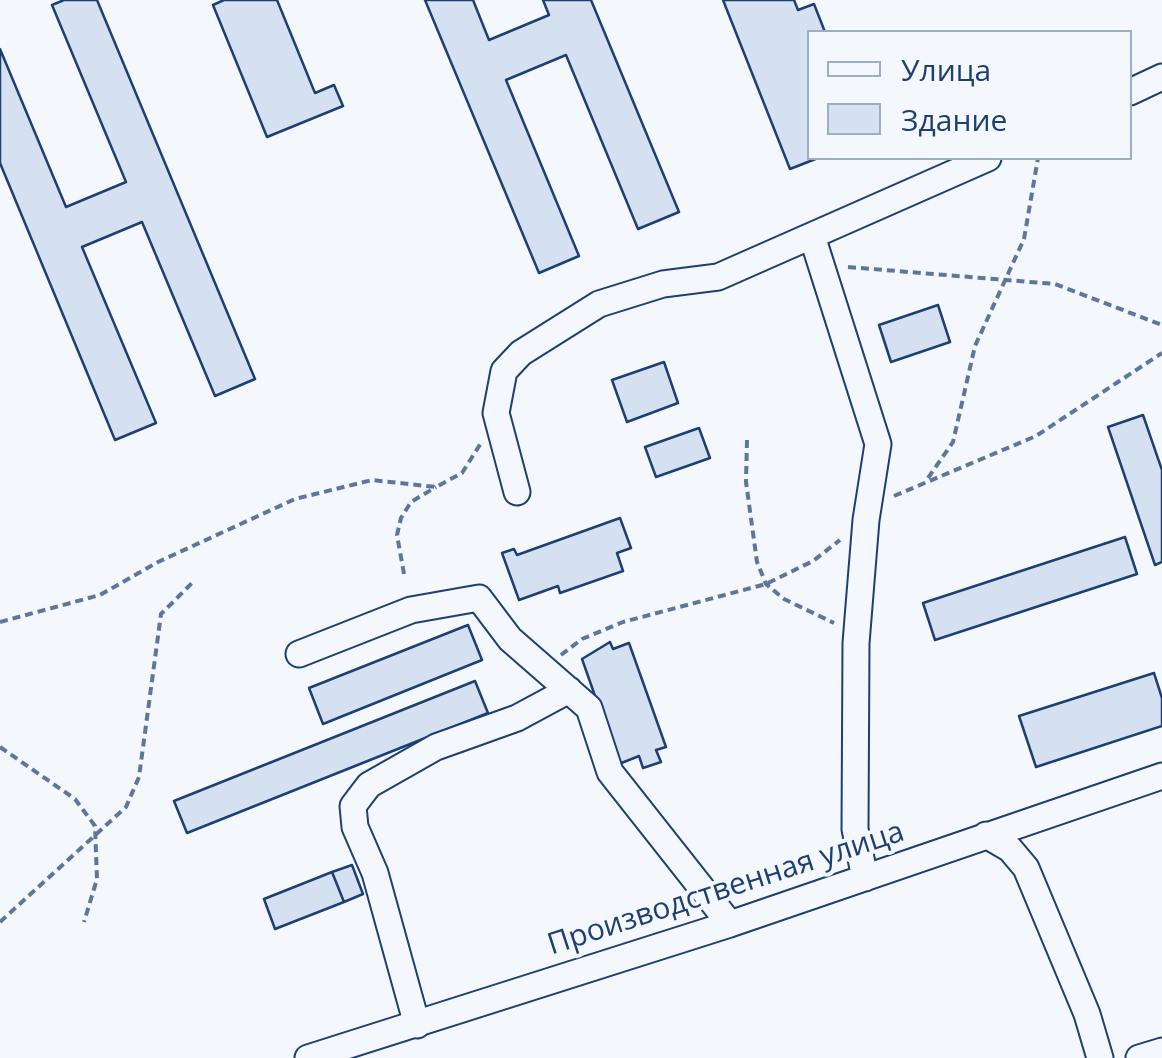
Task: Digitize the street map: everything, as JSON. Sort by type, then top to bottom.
[{"type":"street","points":[[1132,91],[1162,77]]},
{"type":"street","points":[[517,492],[496,413],[504,372],[521,353],[599,304],[663,284],[718,277],[983,160]]},
{"type":"street","points":[[812,236],[878,444],[866,520],[856,643],[855,830],[865,878]]},
{"type":"street","points":[[300,654],[411,610],[479,598],[510,639],[570,690],[597,722],[610,772],[730,924]]},
{"type":"street","points":[[417,1024],[375,874],[354,827],[353,806],[369,786],[436,747],[517,718],[570,690]]},
{"type":"street","name":"Производственная улица","points":[[308,1058],[730,924],[1162,776]]},
{"type":"street","points":[[986,835],[1010,849],[1026,868],[1087,1014],[1100,1058]]},
{"type":"street","points":[[1139,1058],[1162,1051]]},
{"type":"path","points":[[924,482],[954,442],[975,346],[1024,239],[1038,160]]},
{"type":"path","points":[[823,265],[1055,284],[1162,325]]},
{"type":"path","points":[[404,574],[397,535],[401,518],[411,502],[462,473],[496,413]]},
{"type":"path","points":[[747,440],[746,482],[757,562],[766,584],[784,599],[837,625],[856,643]]},
{"type":"path","points":[[0,622],[100,595],[158,562],[295,499],[372,480],[436,487]]},
{"type":"path","points":[[0,922],[126,807],[139,777],[161,614],[194,581]]},
{"type":"path","points":[[0,747],[75,800],[95,826],[97,879],[84,922]]},
{"type":"building","points":[[64,0],[97,0],[255,379],[215,396],[142,222],[82,247],[156,423],[115,440],[0,163],[0,49],[66,207],[126,182],[52,5]]},
{"type":"building","points":[[224,0],[277,0],[315,93],[334,85],[343,106],[267,137],[213,5]]},
{"type":"building","points":[[425,0],[473,0],[489,40],[549,15],[543,0],[591,0],[679,212],[638,229],[566,55],[506,80],[579,256],[539,273]]},
{"type":"building","points":[[723,0],[794,0],[798,10],[814,4],[824,30],[807,30],[807,160],[813,160],[790,169]]},
{"type":"building","points":[[938,305],[950,342],[891,362],[879,325]]},
{"type":"building","points":[[664,362],[678,403],[627,422],[612,380]]},
{"type":"building","points":[[1143,415],[1162,470],[1162,562],[1155,565],[1108,427]]},
{"type":"building","points":[[699,428],[710,458],[656,477],[645,447]]},
{"type":"building","points":[[620,518],[631,548],[617,553],[623,571],[560,593],[558,586],[519,600],[502,553],[514,549],[517,555]]},
{"type":"building","points":[[1125,537],[1137,574],[935,640],[923,603]]},
{"type":"building","points":[[468,625],[482,660],[323,724],[309,688]]},
{"type":"building","points":[[610,642],[613,649],[629,643],[666,747],[656,750],[661,762],[643,768],[639,756],[619,764],[582,659]]},
{"type":"building","points":[[1154,673],[1162,698],[1162,726],[1036,767],[1019,716]]},
{"type":"building","points":[[475,681],[488,713],[187,833],[174,801]]},
{"type":"building","points":[[352,865],[363,894],[344,902],[332,872]]},
{"type":"building","points":[[332,872],[344,902],[275,929],[264,899]]}]
